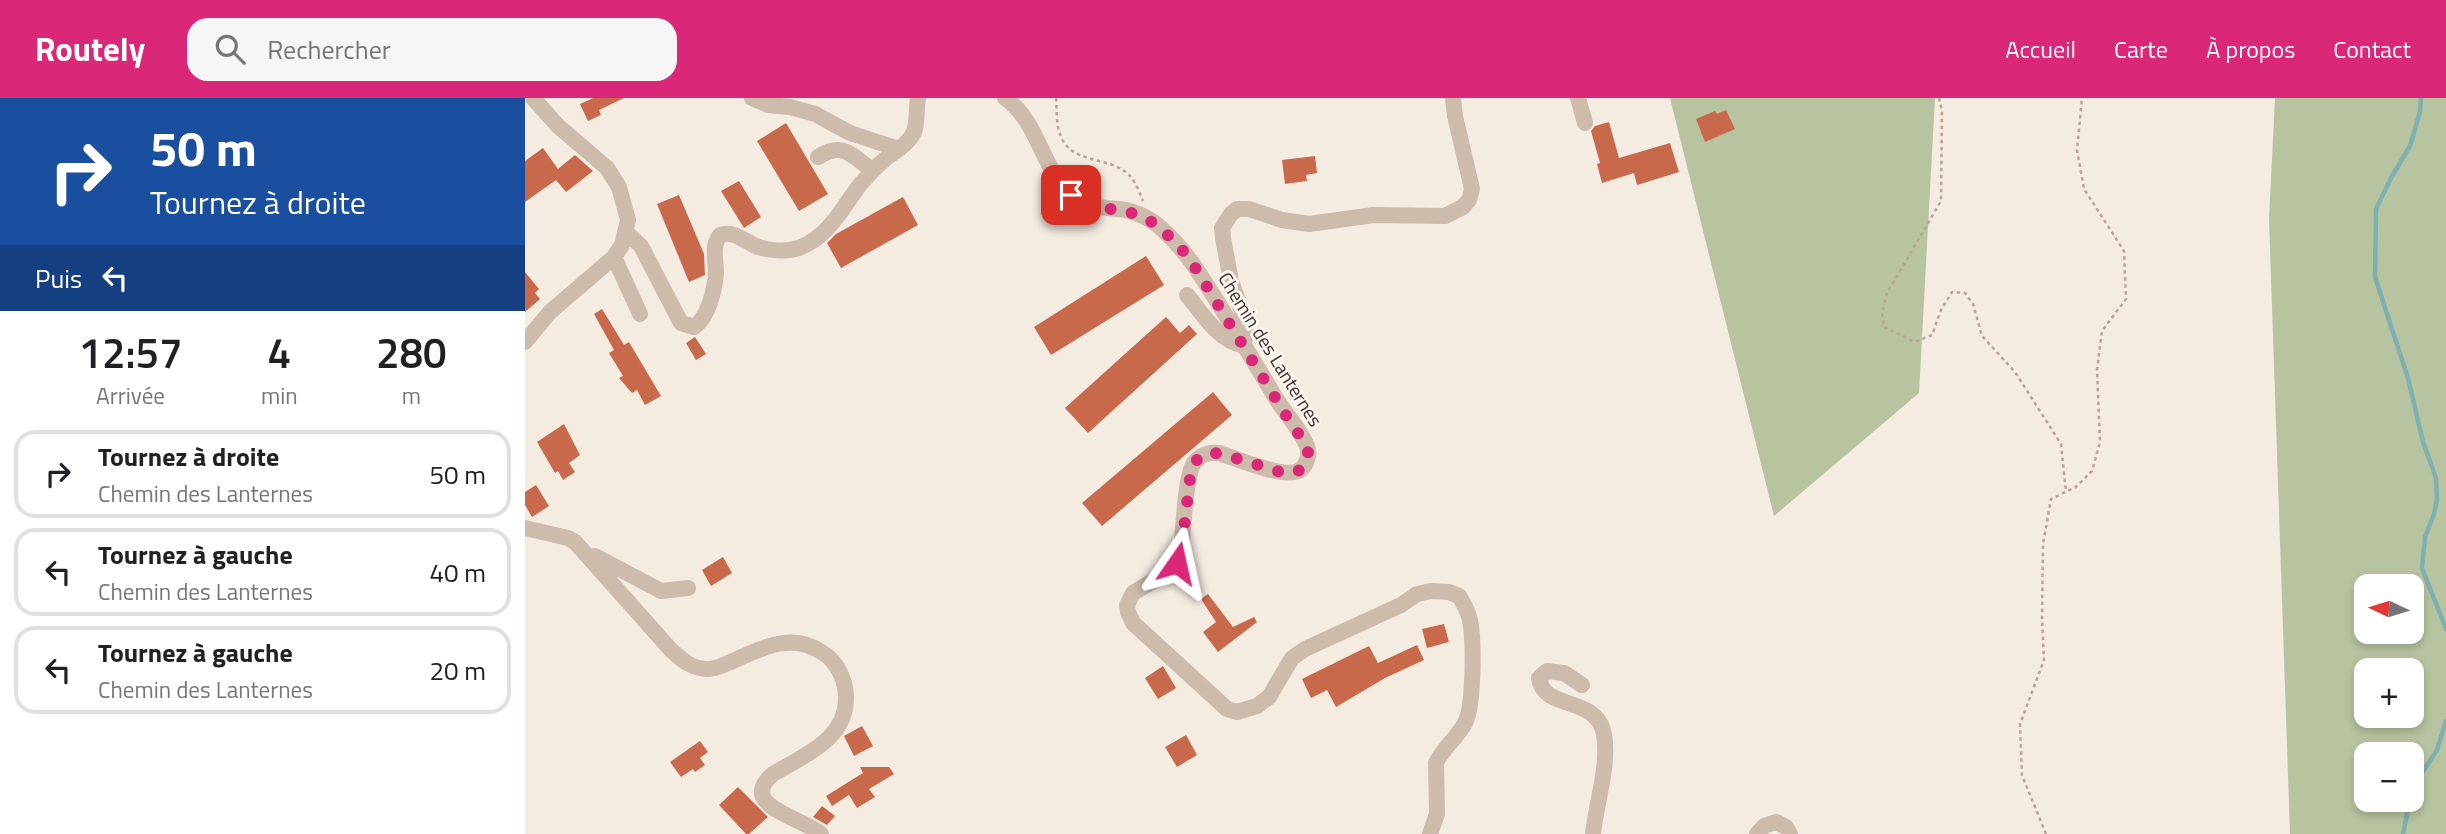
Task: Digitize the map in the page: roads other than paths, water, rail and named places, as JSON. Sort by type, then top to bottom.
[{"type":"street","points":[[525,342],[550,312],[614,257],[627,233],[626,206],[619,187],[607,168],[558,126],[534,98]]},
{"type":"street","points":[[751,98],[768,105],[790,107],[815,114],[850,133],[899,149]]},
{"type":"street","points":[[627,233],[641,246],[681,323],[694,327],[704,319],[715,277],[714,248],[720,235],[733,234],[757,246],[770,249],[797,248],[824,233],[872,170],[915,133],[918,98]]},
{"type":"street","name":"Chemin des Lanternes","points":[[1005,98],[1027,118],[1056,175],[1071,195],[1085,205],[1125,210],[1150,221],[1160,227],[1188,256],[1308,452],[1305,465],[1300,470],[1287,474],[1219,453],[1204,454],[1198,458],[1191,470],[1181,554],[1170,572],[1129,598],[1128,612],[1133,623],[1227,709],[1237,712],[1257,706],[1269,697],[1292,658],[1305,649],[1401,605],[1417,594],[1449,592],[1459,596],[1467,608],[1470,620],[1470,708],[1459,733],[1439,755],[1436,763],[1437,814],[1430,834]]},
{"type":"street","points":[[1187,295],[1221,336],[1231,343],[1244,346],[1246,323],[1231,281],[1222,228],[1226,219],[1237,209],[1249,209],[1282,220],[1309,224],[1374,215],[1427,216],[1458,211],[1469,200],[1472,189],[1453,98]]},
{"type":"street","points":[[1578,98],[1585,123]]},
{"type":"street","points":[[818,157],[831,148],[839,148],[846,150],[872,170]]},
{"type":"street","points":[[614,257],[640,314]]},
{"type":"street","points":[[525,528],[568,538],[584,550],[661,591],[688,589]]},
{"type":"street","points":[[584,550],[671,650],[684,662],[696,668],[721,666],[766,646],[783,642],[799,642],[831,657],[842,677],[846,693],[846,712],[841,726],[831,738],[773,774],[765,781],[761,790],[763,800],[769,806],[811,826],[821,834]]},
{"type":"street","points":[[1582,685],[1563,673],[1547,671],[1539,678],[1543,691],[1549,696],[1585,709],[1593,715],[1603,730],[1604,755],[1593,834]]},
{"type":"street","points":[[1758,834],[1764,826],[1776,822],[1784,825],[1790,834]]},
{"type":"waterway","points":[[2421,98],[2420,112],[2410,146],[2376,209],[2375,277],[2408,378],[2423,442],[2436,478],[2437,500],[2425,537],[2422,568],[2446,629]]},
{"type":"waterway","points":[[2424,770],[2437,750],[2446,721]]},
{"type":"waterway","points":[[2403,834],[2408,812]]}]
